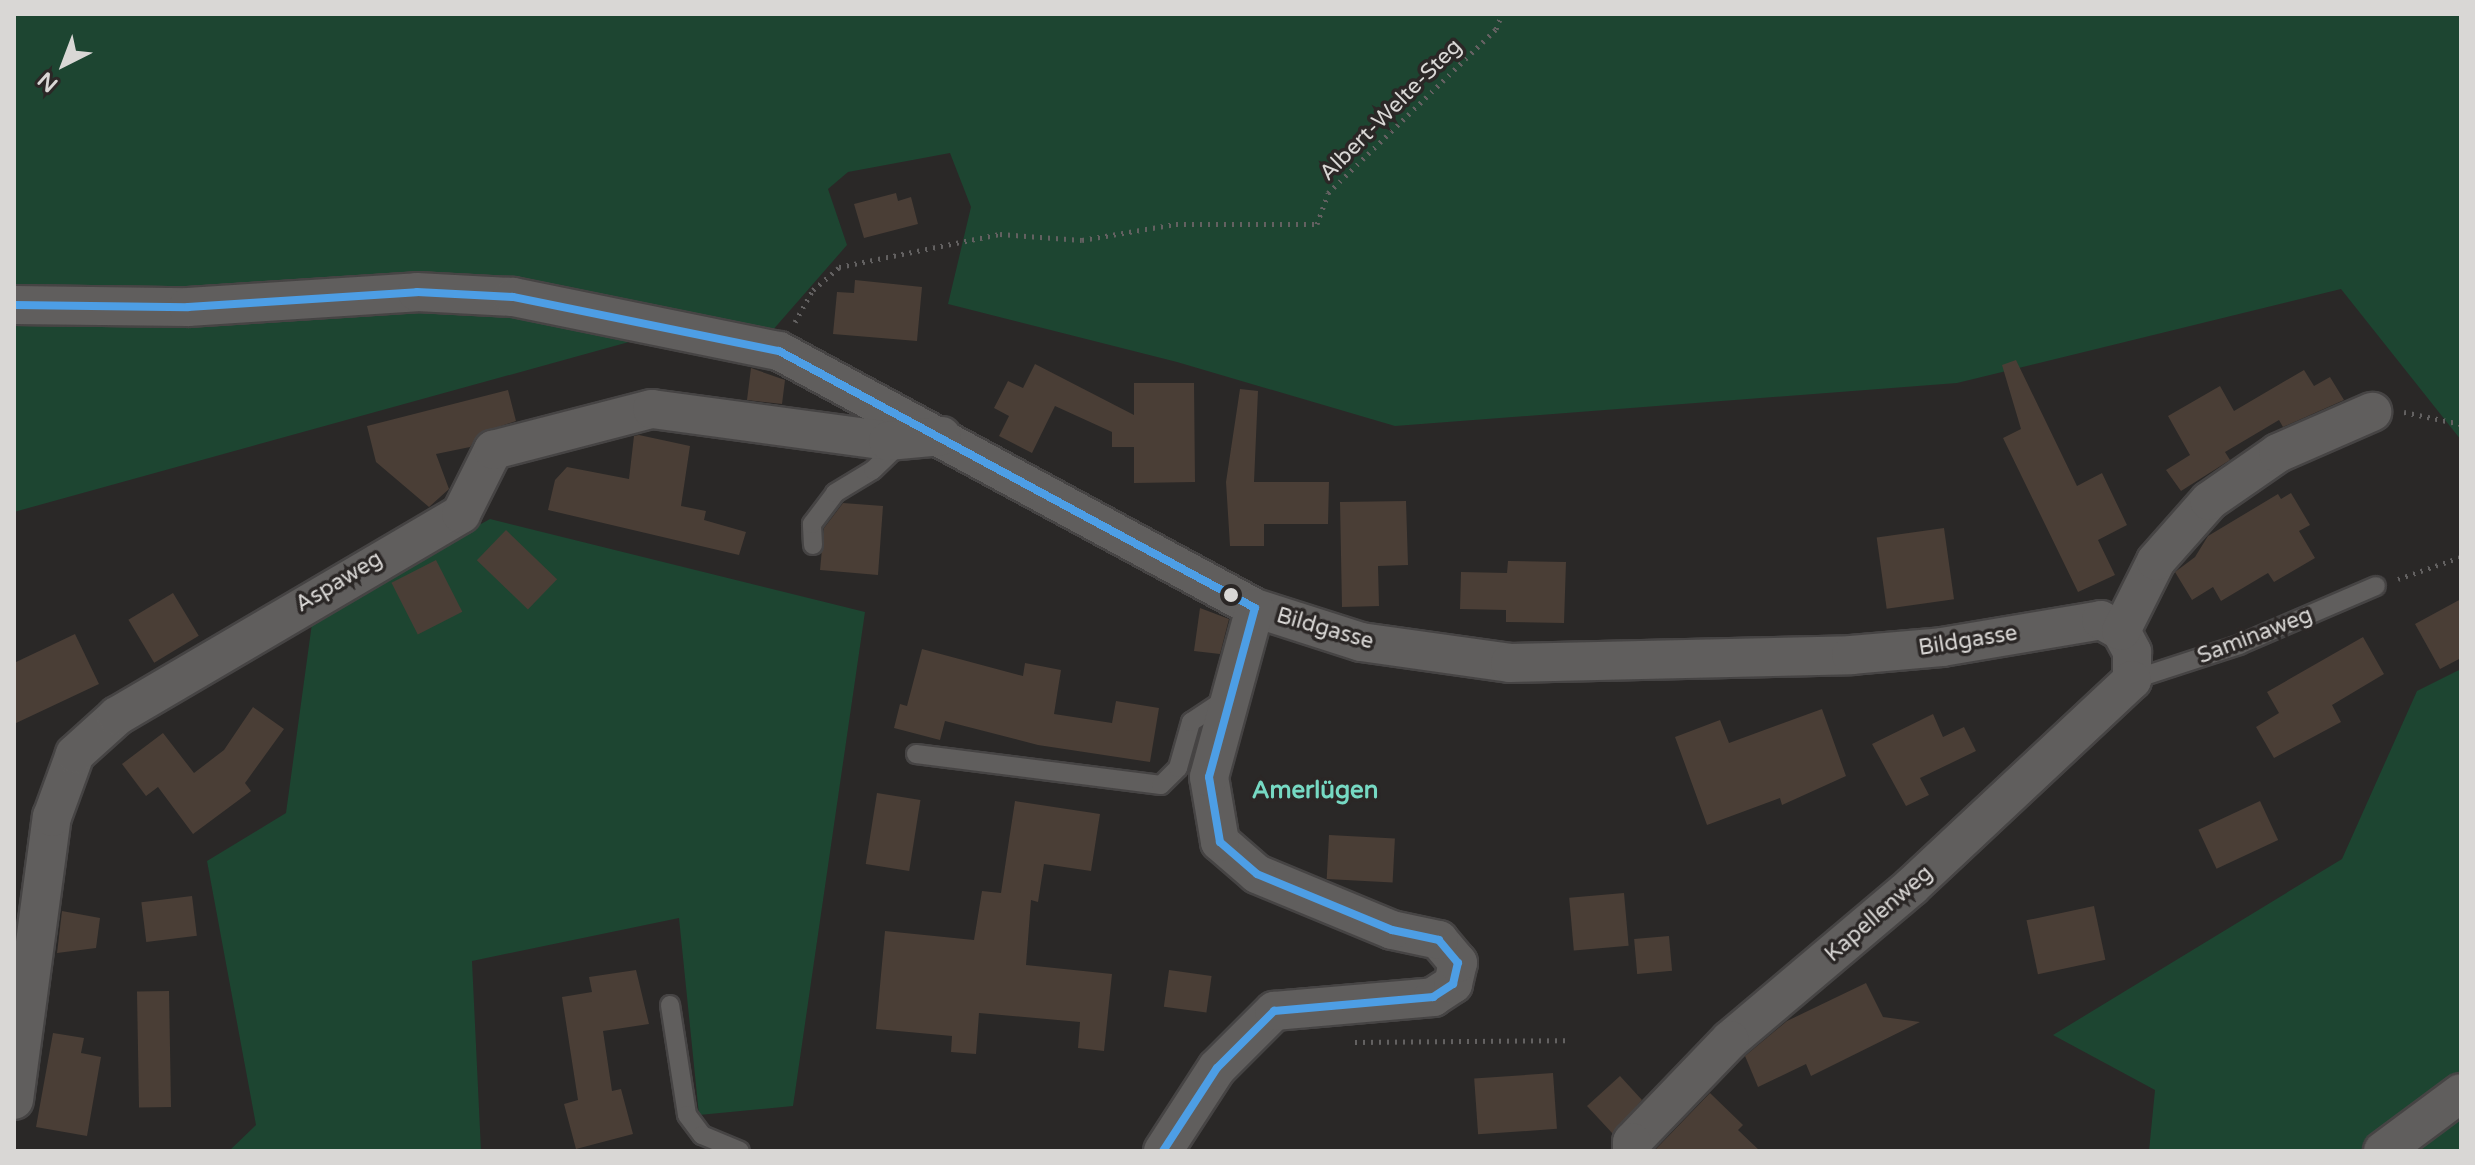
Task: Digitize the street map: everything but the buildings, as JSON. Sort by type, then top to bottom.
[{"type":"street","name":"Bildgasse","points":[[14,305],[188,307],[417,292],[513,297],[779,351],[942,436],[1255,608],[1361,642],[1510,663],[1851,655],[1942,647],[2101,620],[2121,631]]},
{"type":"street","name":"Aspaweg","points":[[14,1100],[52,817],[75,754],[117,716],[431,526],[461,514],[493,450],[652,409],[905,439],[942,436]]},
{"type":"street","points":[[2132,680],[2132,652],[2121,631],[2156,561],[2209,501],[2278,453],[2372,412]]},
{"type":"street","points":[[1163,1151],[1217,1068],[1274,1011],[1433,997],[1453,984],[1458,963],[1439,940],[1392,930],[1291,891],[1257,874],[1220,842],[1209,777],[1255,608]]},
{"type":"street","name":"Kapellenweg","points":[[1632,1151],[1632,1142],[1730,1040],[1911,887],[2132,680]]},
{"type":"street","points":[[2383,1151],[2461,1093]]},
{"type":"lane","points":[[813,545],[812,524],[835,493],[873,470],[905,439]]},
{"type":"lane","name":"Saminaweg","points":[[2132,680],[2239,645],[2376,586]]},
{"type":"lane","points":[[916,754],[1161,785],[1178,768],[1191,722],[1230,696]]},
{"type":"lane","points":[[670,1005],[687,1115],[702,1135],[740,1151]]},
{"type":"path","name":"Albert-Welte-Steg","points":[[779,351],[813,290],[839,267],[1000,234],[1082,240],[1176,224],[1317,224],[1328,193],[1496,29],[1502,14]]},
{"type":"path","points":[[2372,412],[2412,411],[2461,424]]},
{"type":"path","points":[[2376,586],[2461,557]]},
{"type":"path","points":[[1340,1043],[1566,1040]]},
{"type":"green space","points":[[14,14],[2461,14],[2461,440],[2341,289],[1957,383],[1395,426],[1177,362],[948,304],[971,207],[950,153],[848,172],[828,189],[847,245],[772,331],[701,322],[14,512]]},
{"type":"green space","points":[[490,519],[865,612],[793,1106],[699,1115],[679,918],[472,961],[481,1151],[229,1151],[256,1125],[207,861],[286,813],[313,616]]},
{"type":"green space","points":[[2461,669],[2461,1151],[2149,1151],[2155,1090],[2053,1035],[2342,859],[2417,691]]},
{"type":"transit line","points":[[14,305],[188,307],[417,292],[513,297],[779,351],[1255,608]]},
{"type":"transit line","points":[[1163,1151],[1217,1068],[1274,1011],[1433,997],[1453,984],[1458,963],[1439,940],[1392,930],[1257,874],[1220,842],[1209,777],[1255,608]]},
{"type":"district","name":"Amerlügen","points":[[1315,791]]}]
